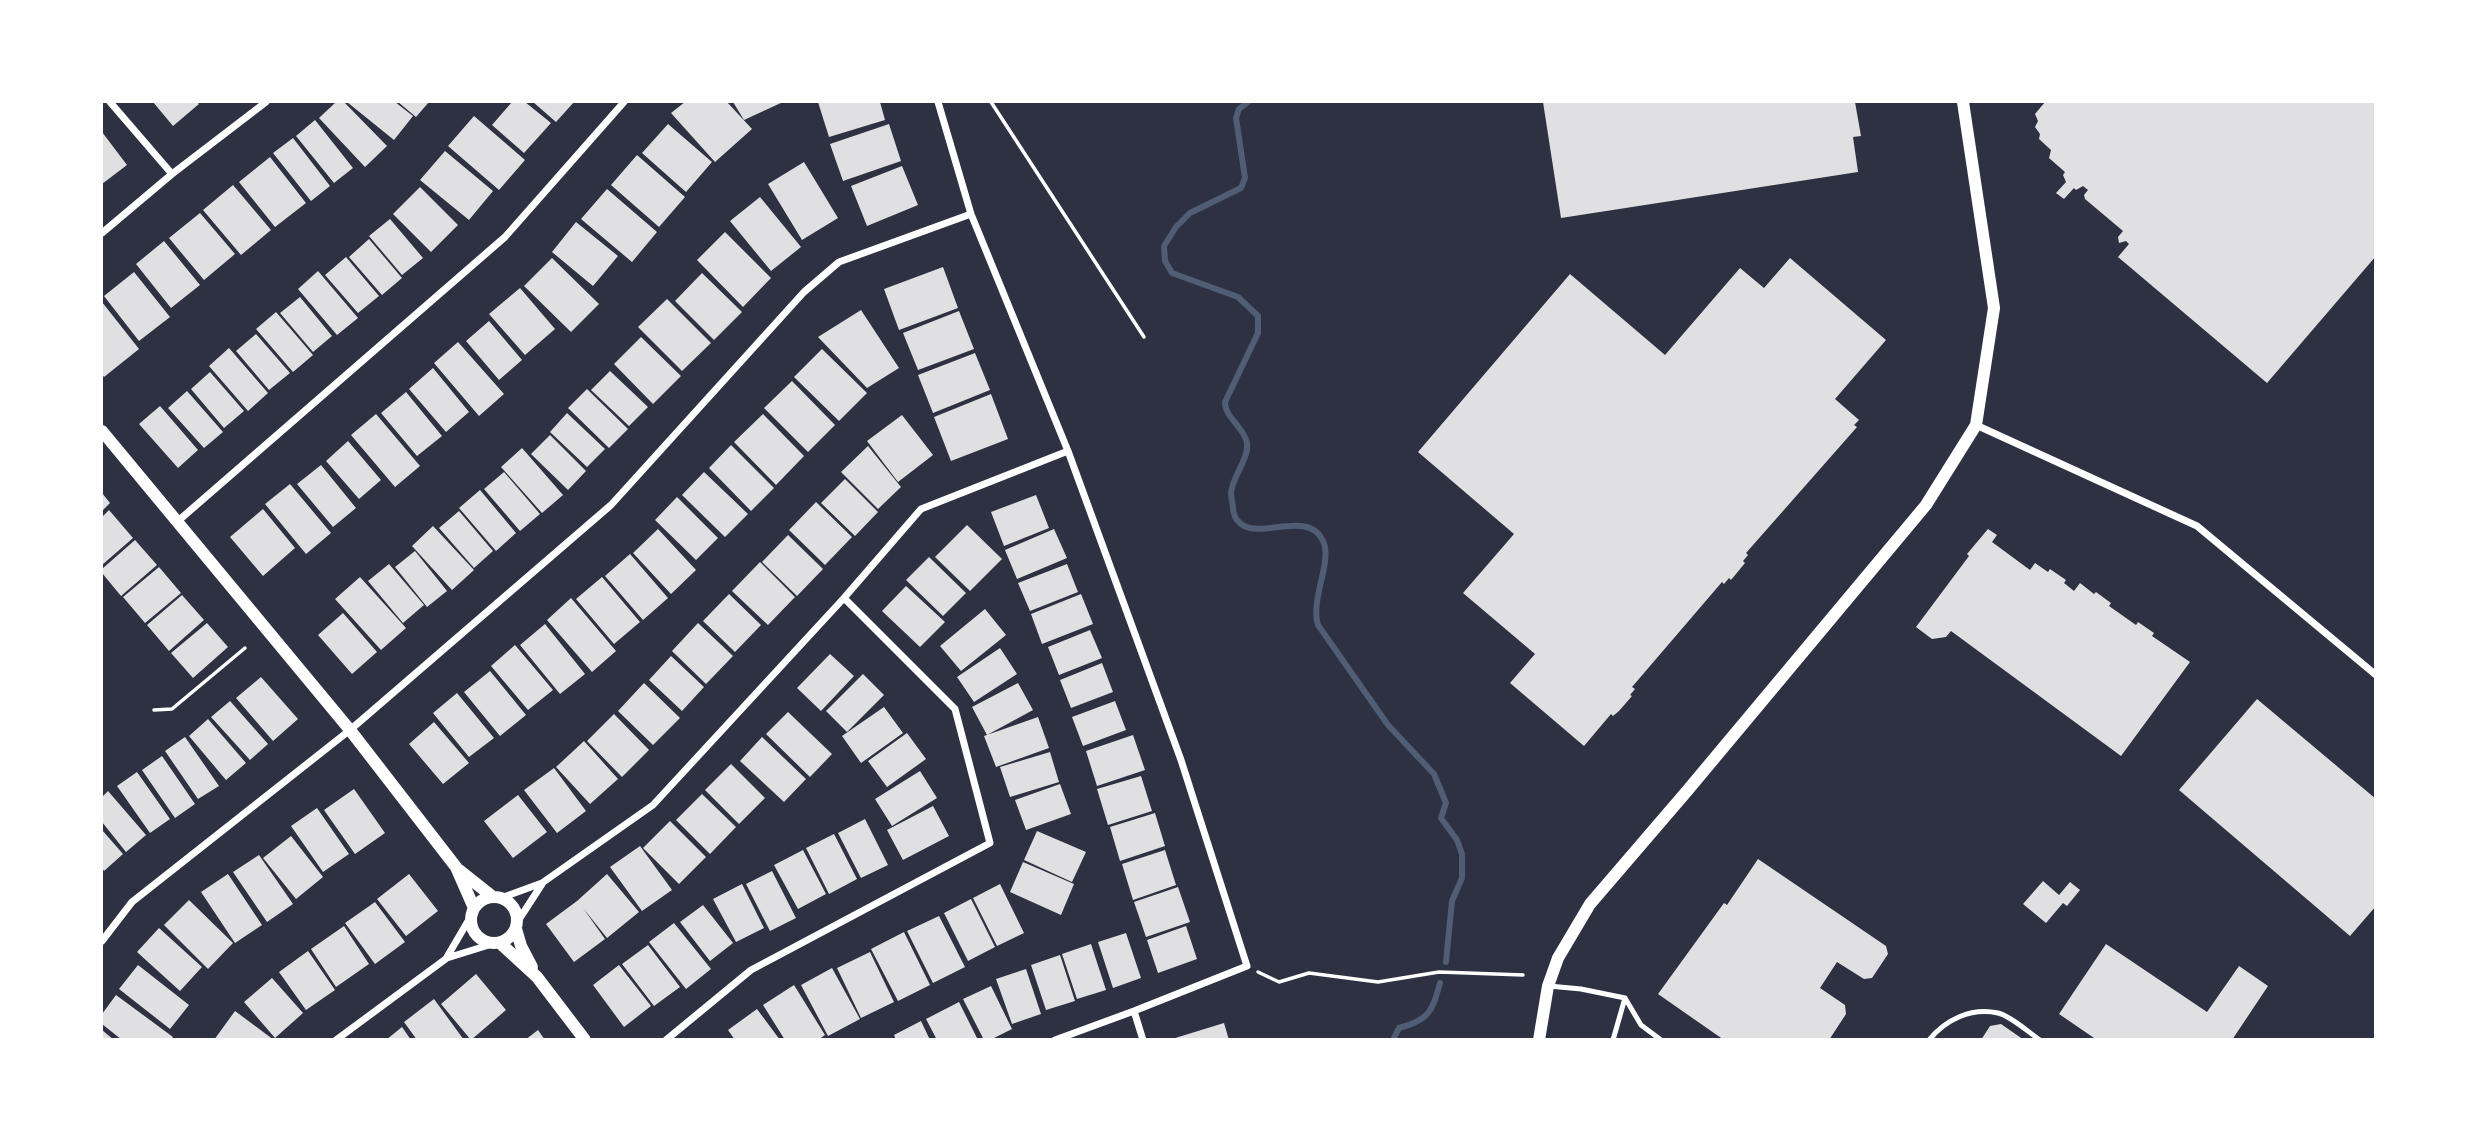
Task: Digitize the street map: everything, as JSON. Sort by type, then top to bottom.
[{"type":"street","points":[[110,102],[172,174]]},
{"type":"street","points":[[102,233],[172,174],[266,102]]},
{"type":"street","points":[[178,521],[505,237],[624,102]]},
{"type":"street","points":[[938,102],[971,214],[1068,451],[1181,760],[1247,965],[1055,1040]]},
{"type":"street","points":[[1539,1040],[1548,986],[1558,958],[1590,904],[1926,505],[1976,425],[1994,308],[1963,102]]},
{"type":"street","points":[[102,941],[132,902],[350,730],[611,505],[804,292],[839,262],[971,214]]},
{"type":"street","points":[[1976,425],[2197,526],[2375,675]]},
{"type":"street","points":[[102,431],[350,730],[456,867],[513,907],[521,946],[537,977],[585,1040]]},
{"type":"street","points":[[446,958],[472,912],[486,898],[542,883],[653,805],[844,598],[921,509],[1068,451]]},
{"type":"street","points":[[666,1040],[751,970],[990,844],[956,709],[844,598]]},
{"type":"street","points":[[456,867],[472,912],[473,931],[484,942],[496,944],[537,977]]},
{"type":"street","points":[[336,1040],[446,958],[507,940],[542,883]]},
{"type":"street","points":[[1133,1011],[1143,1040]]},
{"type":"lane","points":[[1548,986],[1581,989],[1625,998],[1641,1025],[1661,1040]]},
{"type":"lane","points":[[1613,1040],[1625,998]]},
{"type":"lane","points":[[1929,1040],[1940,1027],[1963,1015],[1979,1012],[2000,1013],[2039,1040]]},
{"type":"path","points":[[991,102],[1144,337]]},
{"type":"path","points":[[154,709],[172,709],[244,648]]},
{"type":"path","points":[[1247,965],[1279,982],[1309,972],[1378,982],[1439,972],[1523,975]]},
{"type":"building","points":[[153,102],[197,102],[199,104],[173,126]]},
{"type":"building","points":[[336,102],[344,102],[387,146],[365,167],[319,118]]},
{"type":"building","points":[[347,102],[395,102],[413,116],[394,140]]},
{"type":"building","points":[[398,102],[429,102],[416,117]]},
{"type":"building","points":[[512,102],[525,102],[551,123],[524,153],[492,125]]},
{"type":"building","points":[[533,102],[574,102],[556,122]]},
{"type":"building","points":[[685,102],[727,102],[752,129],[715,162],[671,113]]},
{"type":"building","points":[[733,102],[783,102],[744,120]]},
{"type":"building","points":[[818,102],[880,102],[885,120],[829,137]]},
{"type":"building","points":[[1543,102],[1855,102],[1861,136],[1853,137],[1858,172],[1561,218]]},
{"type":"building","points":[[2045,102],[2376,102],[2376,256],[2267,383],[2118,257],[2129,244],[2126,241],[2119,243],[2118,237],[2123,231],[2085,199],[2084,195],[2088,190],[2083,186],[2076,190],[2074,188],[2064,199],[2056,193],[2066,182],[2063,175],[2065,172],[2049,158],[2051,150],[2039,139],[2040,134],[2035,127],[2038,121],[2035,114]]},
{"type":"building","points":[[474,116],[525,160],[499,190],[448,146]]},
{"type":"building","points":[[315,120],[353,168],[334,183],[296,136]]},
{"type":"building","points":[[668,124],[712,162],[686,192],[642,153]]},
{"type":"building","points":[[889,124],[901,161],[843,181],[830,144]]},
{"type":"building","points":[[102,132],[127,165],[102,184]]},
{"type":"building","points":[[293,138],[330,186],[311,201],[273,153]]},
{"type":"building","points":[[445,151],[493,191],[469,220],[420,180]]},
{"type":"building","points":[[637,155],[685,197],[659,227],[611,185]]},
{"type":"building","points":[[270,157],[306,203],[275,227],[239,182]]},
{"type":"building","points":[[804,162],[838,218],[802,240],[768,184]]},
{"type":"building","points":[[902,166],[918,205],[867,226],[851,186]]},
{"type":"building","points":[[233,185],[271,230],[241,255],[203,210]]},
{"type":"building","points":[[420,187],[458,225],[431,252],[393,214]]},
{"type":"building","points":[[607,189],[657,232],[632,262],[581,219]]},
{"type":"building","points":[[760,197],[801,247],[771,271],[730,221]]},
{"type":"building","points":[[200,213],[235,254],[204,280],[169,238]]},
{"type":"building","points":[[390,219],[423,258],[402,275],[369,236]]},
{"type":"building","points":[[576,222],[618,256],[593,286],[552,252]]},
{"type":"building","points":[[725,232],[771,278],[743,307],[697,260]]},
{"type":"building","points":[[369,239],[402,278],[382,295],[349,257]]},
{"type":"building","points":[[164,241],[200,285],[171,308],[136,264]]},
{"type":"building","points":[[346,257],[379,296],[358,313],[325,275]]},
{"type":"building","points":[[552,258],[599,304],[571,332],[524,286]]},
{"type":"building","points":[[1790,258],[1886,340],[1835,399],[1859,420],[1854,425],[1857,427],[1746,553],[1748,555],[1743,561],[1745,563],[1731,580],[1729,578],[1724,584],[1722,582],[1632,687],[1635,689],[1630,695],[1632,696],[1619,711],[1613,716],[1611,714],[1584,746],[1510,683],[1535,654],[1463,593],[1514,534],[1418,452],[1570,274],[1665,355],[1740,268],[1764,288]]},
{"type":"building","points":[[943,267],[958,308],[899,330],[884,289]]},
{"type":"building","points":[[318,271],[358,318],[337,335],[298,289]]},
{"type":"building","points":[[134,272],[170,317],[139,341],[104,296]]},
{"type":"building","points":[[702,273],[742,312],[714,340],[675,301]]},
{"type":"building","points":[[520,288],[555,329],[525,355],[489,314]]},
{"type":"building","points":[[300,297],[332,336],[313,352],[280,313]]},
{"type":"building","points":[[667,299],[711,343],[682,371],[638,327]]},
{"type":"building","points":[[102,302],[139,349],[104,377],[102,375]]},
{"type":"building","points":[[861,310],[899,368],[867,388],[818,337]]},
{"type":"building","points":[[959,311],[974,349],[918,370],[903,333]]},
{"type":"building","points":[[276,312],[313,355],[293,372],[256,329]]},
{"type":"building","points":[[489,321],[522,360],[499,380],[466,341]]},
{"type":"building","points":[[256,334],[290,373],[269,390],[236,351]]},
{"type":"building","points":[[641,337],[681,376],[653,404],[614,364]]},
{"type":"building","points":[[458,342],[504,394],[479,416],[434,363]]},
{"type":"building","points":[[229,348],[268,393],[248,411],[209,366]]},
{"type":"building","points":[[822,349],[867,393],[839,421],[794,377]]},
{"type":"building","points":[[975,353],[990,390],[933,413],[918,375]]},
{"type":"building","points":[[433,368],[469,412],[446,432],[409,389]]},
{"type":"building","points":[[610,371],[648,407],[629,426],[591,390]]},
{"type":"building","points":[[210,372],[244,411],[224,428],[191,389]]},
{"type":"building","points":[[792,381],[835,425],[808,452],[764,408]]},
{"type":"building","points":[[587,389],[628,429],[609,448],[568,408]]},
{"type":"building","points":[[187,391],[223,432],[204,448],[168,408]]},
{"type":"building","points":[[406,392],[442,436],[417,456],[381,413]]},
{"type":"building","points":[[991,394],[1008,439],[951,461],[934,417]]},
{"type":"building","points":[[160,406],[198,450],[178,468],[139,424]]},
{"type":"building","points":[[567,413],[605,449],[587,467],[550,432]]},
{"type":"building","points":[[376,414],[420,466],[395,487],[351,435]]},
{"type":"building","points":[[763,414],[804,456],[776,485],[734,442]]},
{"type":"building","points":[[902,415],[933,455],[898,482],[867,441]]},
{"type":"building","points":[[550,435],[586,471],[568,490],[531,454]]},
{"type":"building","points":[[348,441],[381,480],[359,499],[326,461]]},
{"type":"building","points":[[731,445],[774,488],[751,511],[709,468]]},
{"type":"building","points":[[868,446],[901,487],[878,509],[841,472]]},
{"type":"building","points":[[522,448],[563,495],[542,513],[501,467]]},
{"type":"building","points":[[321,465],[356,508],[333,527],[297,484]]},
{"type":"building","points":[[504,472],[540,514],[520,531],[484,489]]},
{"type":"building","points":[[704,472],[748,514],[725,537],[682,495]]},
{"type":"building","points":[[845,479],[878,512],[855,536],[821,503]]},
{"type":"building","points":[[290,484],[331,533],[306,554],[265,504]]},
{"type":"building","points":[[480,490],[516,533],[496,551],[459,508]]},
{"type":"building","points":[[102,493],[110,503],[102,511]]},
{"type":"building","points":[[1036,495],[1049,528],[1004,546],[991,512]]},
{"type":"building","points":[[677,497],[718,538],[696,560],[655,520]]},
{"type":"building","points":[[816,502],[852,537],[825,565],[789,530]]},
{"type":"building","points":[[263,509],[295,548],[263,576],[230,537]]},
{"type":"building","points":[[109,510],[133,538],[102,565],[102,517]]},
{"type":"building","points":[[459,511],[493,551],[474,568],[439,528]]},
{"type":"building","points":[[967,525],[1002,559],[970,591],[935,557]]},
{"type":"building","points":[[433,526],[474,570],[452,590],[412,546]]},
{"type":"building","points":[[658,529],[696,570],[671,594],[633,553]]},
{"type":"building","points":[[1054,529],[1067,558],[1017,579],[1005,550]]},
{"type":"building","points":[[1988,529],[1997,535],[1992,542],[2030,570],[2035,563],[2066,580],[2064,583],[2074,591],[2080,583],[2094,594],[2096,592],[2111,603],[2109,606],[2136,625],[2138,622],[2154,633],[2152,636],[2190,662],[2121,756],[1951,631],[1946,637],[1932,639],[1916,627],[1969,556],[1967,554]]},
{"type":"building","points":[[788,535],[823,569],[797,596],[762,562]]},
{"type":"building","points":[[135,540],[157,565],[121,596],[102,573],[102,569]]},
{"type":"building","points":[[415,551],[447,591],[427,607],[395,567]]},
{"type":"building","points":[[630,554],[668,598],[643,620],[605,576]]},
{"type":"building","points":[[929,557],[966,593],[943,616],[906,580]]},
{"type":"building","points":[[760,562],[795,597],[768,625],[732,591]]},
{"type":"building","points":[[389,564],[424,605],[403,623],[368,581]]},
{"type":"building","points":[[1067,564],[1078,592],[1030,611],[1018,583]]},
{"type":"building","points":[[159,567],[181,593],[145,623],[123,597]]},
{"type":"building","points":[[360,577],[406,628],[381,650],[335,599]]},
{"type":"building","points":[[602,577],[640,622],[614,644],[576,599]]},
{"type":"building","points":[[906,586],[945,622],[920,647],[882,611]]},
{"type":"building","points":[[729,594],[761,625],[735,652],[703,621]]},
{"type":"building","points":[[1081,594],[1093,624],[1042,644],[1031,614]]},
{"type":"building","points":[[182,595],[204,620],[169,651],[147,625]]},
{"type":"building","points":[[571,598],[616,651],[592,672],[547,620]]},
{"type":"building","points":[[985,609],[1006,635],[961,671],[940,646]]},
{"type":"building","points":[[343,613],[377,652],[352,674],[318,635]]},
{"type":"building","points":[[207,623],[228,647],[193,678],[171,653]]},
{"type":"building","points":[[698,623],[733,656],[706,684],[672,651]]},
{"type":"building","points":[[545,624],[585,674],[560,694],[520,645]]},
{"type":"building","points":[[1090,630],[1102,658],[1059,675],[1048,647]]},
{"type":"building","points":[[515,645],[553,690],[528,710],[491,666]]},
{"type":"building","points":[[1000,648],[1017,674],[974,702],[957,677]]},
{"type":"building","points":[[830,654],[854,676],[821,711],[797,688]]},
{"type":"building","points":[[671,656],[704,687],[682,711],[649,680]]},
{"type":"building","points":[[1102,663],[1113,692],[1071,708],[1060,680]]},
{"type":"building","points":[[490,671],[526,715],[500,736],[464,692]]},
{"type":"building","points":[[863,674],[884,695],[847,732],[826,711]]},
{"type":"building","points":[[261,677],[298,719],[273,741],[236,698]]},
{"type":"building","points":[[644,683],[680,718],[653,745],[618,711]]},
{"type":"building","points":[[1018,683],[1033,710],[987,735],[972,707]]},
{"type":"building","points":[[457,693],[494,738],[469,757],[433,713]]},
{"type":"building","points":[[2257,699],[2376,799],[2376,906],[2350,936],[2179,790]]},
{"type":"building","points":[[230,701],[268,744],[250,760],[211,717]]},
{"type":"building","points":[[1115,701],[1126,730],[1083,746],[1072,717]]},
{"type":"building","points":[[884,707],[903,733],[861,763],[842,736]]},
{"type":"building","points":[[788,712],[832,754],[810,777],[766,734]]},
{"type":"building","points":[[614,714],[649,750],[622,777],[587,741]]},
{"type":"building","points":[[1038,717],[1049,748],[996,767],[984,736]]},
{"type":"building","points":[[208,719],[246,763],[226,780],[189,736]]},
{"type":"building","points":[[434,722],[469,763],[443,784],[409,744]]},
{"type":"building","points":[[907,733],[926,759],[887,787],[868,761]]},
{"type":"building","points":[[1133,735],[1145,770],[1097,786],[1086,751]]},
{"type":"building","points":[[185,737],[219,786],[198,799],[165,751]]},
{"type":"building","points":[[762,737],[806,779],[784,802],[740,761]]},
{"type":"building","points":[[584,741],[618,779],[590,804],[556,767]]},
{"type":"building","points":[[1050,752],[1059,782],[1010,797],[1000,767]]},
{"type":"building","points":[[162,756],[195,804],[175,818],[142,770]]},
{"type":"building","points":[[731,764],[765,798],[739,824],[705,790]]},
{"type":"building","points":[[554,768],[586,811],[557,833],[524,790]]},
{"type":"building","points":[[920,771],[937,798],[892,826],[875,799]]},
{"type":"building","points":[[137,772],[170,819],[150,833],[117,786]]},
{"type":"building","points":[[1141,776],[1152,811],[1108,825],[1097,789]]},
{"type":"building","points":[[1060,784],[1071,814],[1026,830],[1015,800]]},
{"type":"building","points":[[354,789],[385,833],[355,854],[324,810]]},
{"type":"building","points":[[108,791],[146,835],[126,852],[102,822],[102,797]]},
{"type":"building","points":[[702,794],[736,827],[710,854],[676,820]]},
{"type":"building","points":[[518,795],[547,832],[513,858],[484,821]]},
{"type":"building","points":[[933,806],[949,836],[903,860],[887,830]]},
{"type":"building","points":[[317,808],[349,854],[323,872],[291,826]]},
{"type":"building","points":[[1155,813],[1165,846],[1120,861],[1110,827]]},
{"type":"building","points":[[865,819],[888,865],[861,878],[838,833]]},
{"type":"building","points":[[670,821],[706,857],[679,884],[643,848]]},
{"type":"building","points":[[102,830],[123,854],[104,871],[102,868]]},
{"type":"building","points":[[1037,831],[1086,852],[1072,882],[1024,860]]},
{"type":"building","points":[[834,834],[857,879],[829,894],[806,848]]},
{"type":"building","points":[[291,836],[323,877],[296,899],[263,858]]},
{"type":"building","points":[[640,846],[672,890],[642,911],[610,867]]},
{"type":"building","points":[[803,850],[826,894],[798,909],[774,865]]},
{"type":"building","points":[[1165,850],[1176,885],[1133,900],[1122,864]]},
{"type":"building","points":[[259,855],[293,904],[267,922],[233,872]]},
{"type":"building","points":[[1758,859],[1886,946],[1888,954],[1872,978],[1864,979],[1837,962],[1820,988],[1845,1005],[1846,1014],[1829,1040],[1724,1040],[1658,994],[1724,903],[1727,905]]},
{"type":"building","points":[[1023,862],[1074,884],[1061,915],[1010,892]]},
{"type":"building","points":[[772,871],[796,918],[770,931],[746,884]]},
{"type":"building","points":[[228,874],[262,925],[235,943],[201,892]]},
{"type":"building","points":[[409,874],[438,911],[406,936],[377,899]]},
{"type":"building","points":[[607,874],[639,912],[607,938],[583,908],[605,939],[574,962],[546,924]]},
{"type":"building","points":[[2043,881],[2059,895],[2070,882],[2080,890],[2067,906],[2063,903],[2046,923],[2023,904]]},
{"type":"building","points":[[742,884],[764,928],[736,942],[713,899]]},
{"type":"building","points":[[1000,884],[1024,933],[997,946],[973,898]]},
{"type":"building","points":[[1178,887],[1190,922],[1146,937],[1134,902]]},
{"type":"building","points":[[971,899],[995,947],[968,961],[944,913]]},
{"type":"building","points":[[189,900],[233,943],[208,969],[164,925]]},
{"type":"building","points":[[375,902],[405,942],[375,964],[345,923]]},
{"type":"building","points":[[703,905],[733,943],[710,961],[680,922]]},
{"type":"building","points":[[939,916],[965,967],[933,983],[907,931]]},
{"type":"building","points":[[674,923],[711,969],[686,989],[649,942]]},
{"type":"building","points":[[344,926],[369,964],[336,987],[311,949]]},
{"type":"building","points":[[1186,926],[1197,959],[1158,973],[1147,940]]},
{"type":"building","points":[[159,928],[202,967],[180,991],[137,952]]},
{"type":"building","points":[[904,932],[930,985],[898,1001],[871,949]]},
{"type":"building","points":[[1126,933],[1141,978],[1113,988],[1098,942]]},
{"type":"building","points":[[1091,944],[1106,990],[1077,999],[1062,954]]},
{"type":"building","points":[[2106,944],[2207,1012],[2239,966],[2268,986],[2232,1040],[2097,1040],[2059,1014]]},
{"type":"building","points":[[648,945],[680,987],[654,1006],[622,964]]},
{"type":"building","points":[[308,951],[335,990],[306,1010],[279,972]]},
{"type":"building","points":[[870,952],[894,1002],[861,1018],[837,968]]},
{"type":"building","points":[[1060,955],[1075,1001],[1046,1010],[1031,965]]},
{"type":"building","points":[[138,965],[189,1005],[170,1029],[119,989]]},
{"type":"building","points":[[619,965],[651,1006],[624,1027],[593,985]]},
{"type":"building","points":[[832,968],[860,1019],[828,1036],[801,985]]},
{"type":"building","points":[[1026,969],[1041,1014],[1012,1024],[996,979]]},
{"type":"building","points":[[476,974],[506,1010],[471,1040],[441,1004]]},
{"type":"building","points":[[272,978],[303,1013],[275,1038],[244,1002]]},
{"type":"building","points":[[794,985],[825,1035],[818,1040],[785,1040],[763,1005]]},
{"type":"building","points":[[991,986],[1012,1029],[990,1040],[984,1040],[963,999]]},
{"type":"building","points":[[116,995],[173,1037],[171,1040],[122,1040],[102,1024],[102,1014]]},
{"type":"building","points":[[434,999],[464,1040],[417,1040],[404,1022]]},
{"type":"building","points":[[959,1002],[978,1040],[937,1040],[926,1019]]},
{"type":"building","points":[[757,1009],[780,1040],[735,1040],[728,1030]]},
{"type":"building","points":[[235,1011],[274,1040],[214,1040]]},
{"type":"building","points":[[921,1021],[930,1040],[896,1040],[894,1035]]},
{"type":"building","points":[[1224,1023],[1229,1040],[1172,1040],[1172,1039]]},
{"type":"building","points":[[2001,1024],[2024,1040],[1981,1040],[1990,1026]]},
{"type":"building","points":[[402,1027],[411,1040],[386,1040]]},
{"type":"building","points":[[102,1030],[114,1040],[102,1040]]},
{"type":"building","points":[[538,1030],[545,1040],[525,1040]]},
{"type":"waterway","points":[[1248,102],[1239,109],[1236,118],[1245,178],[1241,188],[1190,213],[1176,227],[1164,246],[1165,261],[1172,273],[1238,297],[1258,316],[1258,333],[1225,402],[1228,413],[1247,443],[1232,487],[1234,515],[1248,528],[1295,526],[1316,531],[1325,549],[1317,604],[1318,625],[1388,725],[1434,774],[1446,803],[1441,818],[1457,840],[1462,854],[1462,878],[1452,901],[1446,962]]},
{"type":"waterway","points":[[1393,1040],[1399,1028],[1417,1022],[1428,1013],[1440,983]]}]
